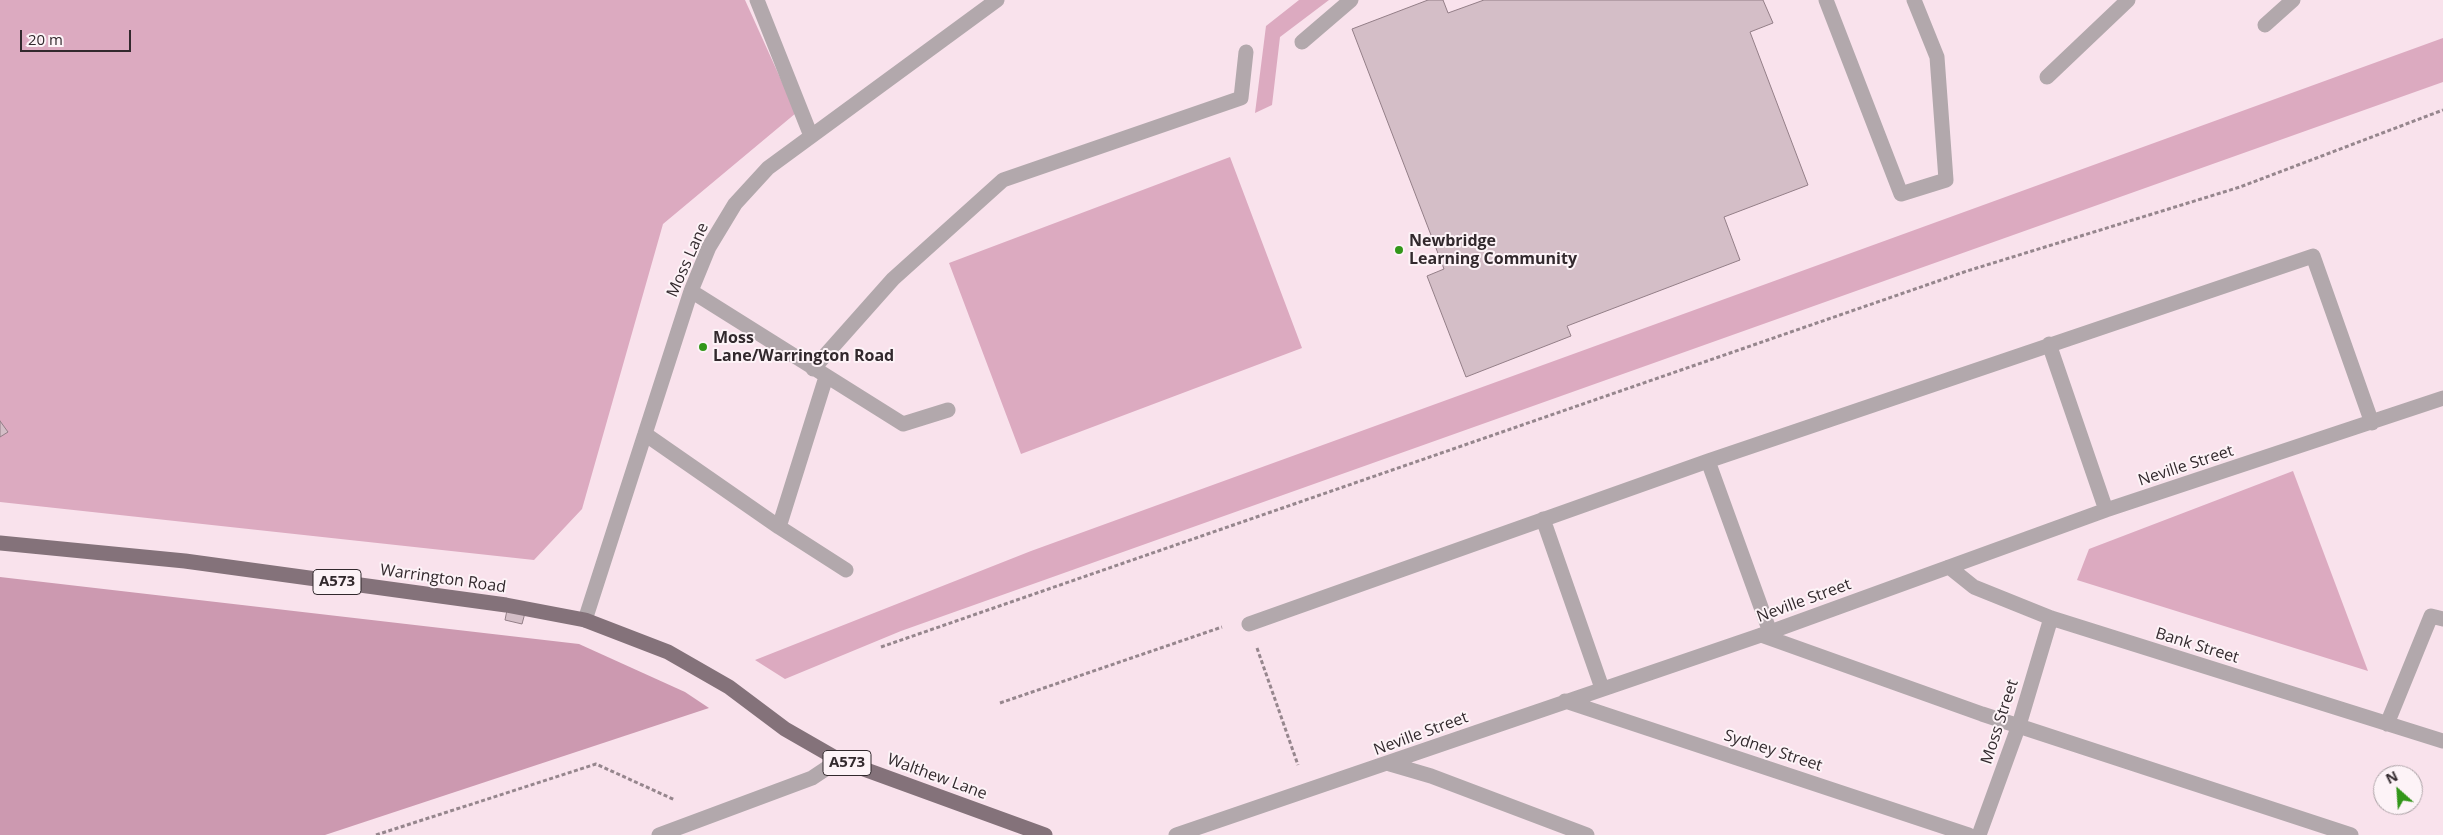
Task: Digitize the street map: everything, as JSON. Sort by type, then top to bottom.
[{"type":"main road","name":"Warrington Road","points":[[0,543],[194,562],[506,605],[585,620],[668,652]]},
{"type":"main road","name":"Walthew Lane","points":[[668,652],[729,687],[785,729],[839,760],[1046,835]]},
{"type":"street","points":[[757,0],[811,136]]},
{"type":"street","name":"Moss Lane","points":[[585,620],[691,291],[709,248],[735,204],[768,168],[997,0]]},
{"type":"street","points":[[1302,42],[1351,0]]},
{"type":"street","points":[[1826,0],[1901,194],[1946,180],[1937,57],[1914,0]]},
{"type":"street","points":[[2047,76],[2128,0]]},
{"type":"street","points":[[2265,25],[2293,0]]},
{"type":"street","points":[[779,527],[820,373],[893,280],[1003,180],[1241,98],[1246,52]]},
{"type":"street","points":[[1249,624],[1708,461],[2049,344],[2314,256],[2372,423]]},
{"type":"street","points":[[691,291],[903,424],[948,410]]},
{"type":"street","points":[[2049,344],[2106,510]]},
{"type":"street","name":"Neville Street","points":[[1176,835],[1390,764],[1602,688],[1766,634],[2106,510],[2443,398]]},
{"type":"street","points":[[645,434],[779,527],[846,570]]},
{"type":"street","points":[[1708,461],[1766,634],[1982,714],[2350,835]]},
{"type":"street","points":[[1544,519],[1602,688]]},
{"type":"street","name":"Bank Street","points":[[1949,567],[1974,587],[2051,618],[2443,740]]},
{"type":"street","points":[[2387,724],[2431,616],[2443,619]]},
{"type":"street","name":"Moss Street","points":[[1979,835],[2019,725],[2051,618]]},
{"type":"street","name":"Sydney Street","points":[[1566,701],[1969,835]]},
{"type":"street","points":[[659,835],[812,778],[839,760]]},
{"type":"street","points":[[1390,764],[1432,776],[1587,835]]},
{"type":"path","points":[[880,647],[1967,271],[2240,187],[2443,110]]},
{"type":"path","points":[[1000,703],[1241,621],[1249,624],[1289,740]]},
{"type":"path","points":[[376,835],[596,764],[709,816]]},
{"type":"shaded area","points":[[0,0],[745,0],[796,113],[663,224],[582,509],[534,560],[0,502]]},
{"type":"shaded area","points":[[1299,0],[1329,0],[1280,37],[1272,105],[1255,113],[1266,26]]},
{"type":"shaded area","points":[[2443,38],[2443,82],[901,631],[785,679],[755,660],[1031,551]]},
{"type":"shaded area","points":[[1230,157],[1302,348],[1021,454],[949,263]]},
{"type":"shaded area","points":[[2293,471],[2368,671],[2077,580],[2089,549]]},
{"type":"shaded area","points":[[0,577],[579,644],[685,692],[709,708],[325,835],[0,835]]},
{"type":"building","points":[[1428,0],[1443,0],[1448,13],[1484,0],[1763,0],[1773,23],[1750,32],[1808,185],[1724,217],[1740,260],[1567,326],[1571,336],[1466,377],[1427,276],[1444,269],[1352,29]]},
{"type":"building","points":[[0,421],[8,432],[0,437]]},
{"type":"building","points":[[507,610],[525,613],[522,624],[505,620]]},
{"type":"place","name":"Newbridge Learning Community","points":[[1399,250]]},
{"type":"place","name":"Moss Lane/Warrington Road","points":[[703,347]]}]
